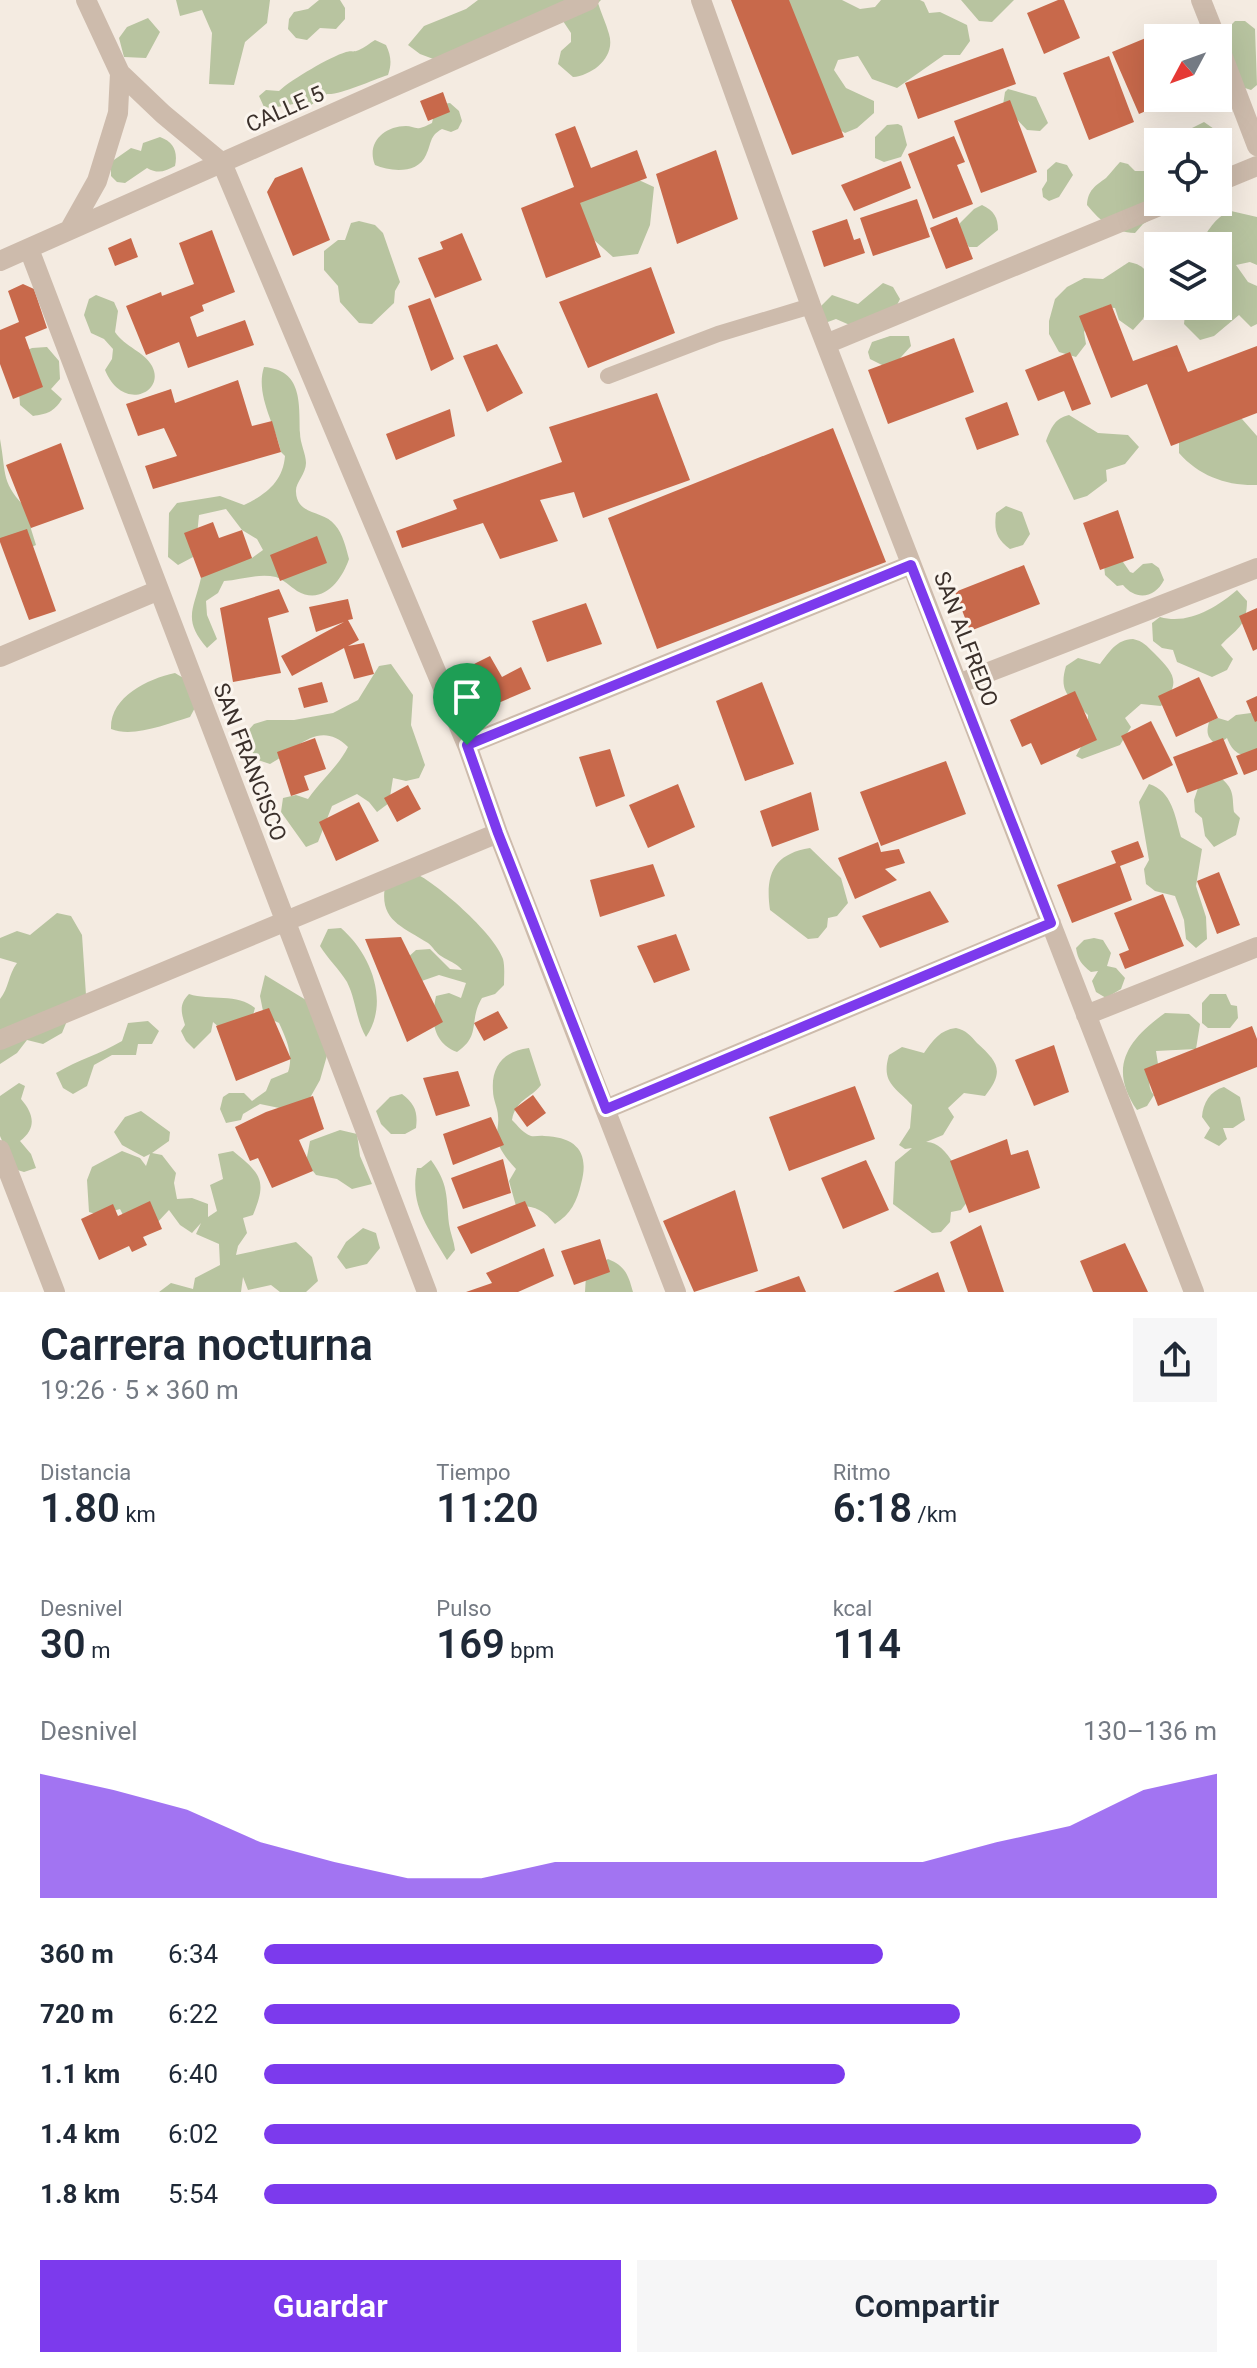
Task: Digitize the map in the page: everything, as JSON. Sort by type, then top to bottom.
[{"type":"street","points":[[86,0],[120,73],[222,163],[467,745],[498,833],[676,1292]]},
{"type":"street","name":"CALLE 5","points":[[0,261],[589,0]]},
{"type":"street","name":"SAN ALFREDO","points":[[701,0],[811,306],[1192,1291]]},
{"type":"street","points":[[1201,0],[1210,24]]},
{"type":"street","points":[[70,229],[97,181],[118,113],[120,73]]},
{"type":"street","points":[[1232,81],[1257,146]]},
{"type":"street","points":[[1232,176],[1257,166]]},
{"type":"street","points":[[826,344],[1144,212]]},
{"type":"street","name":"SAN FRANCISCO","points":[[29,249],[427,1292]]},
{"type":"street","points":[[467,745],[911,565]]},
{"type":"street","points":[[958,684],[1257,568]]},
{"type":"street","points":[[0,657],[159,590]]},
{"type":"street","points":[[0,1040],[498,833]]},
{"type":"street","points":[[606,1109],[1051,923]]},
{"type":"street","points":[[1086,1015],[1257,947]]},
{"type":"street","points":[[0,1150],[55,1292]]},
{"type":"lane","points":[[608,376],[718,334],[811,306]]},
{"type":"green space","points":[[176,0],[270,0],[267,23],[245,42],[234,85],[209,84],[212,33],[202,10],[180,16]]},
{"type":"green space","points":[[319,0],[340,0],[345,8],[345,19],[336,29],[320,28],[307,40],[296,38],[288,29],[289,19],[294,12],[308,9]]},
{"type":"green space","points":[[478,0],[601,0],[598,3],[609,34],[609,50],[595,69],[573,77],[558,64],[561,51],[571,42],[571,33],[561,18],[436,60],[408,45],[424,26],[466,9]]},
{"type":"green space","points":[[786,0],[842,0],[860,9],[875,7],[881,0],[920,0],[929,13],[940,12],[967,25],[970,41],[960,55],[944,55],[897,88],[872,79],[858,56],[838,60],[834,70],[846,88],[874,101],[874,113],[857,128],[845,133],[824,121]]},
{"type":"green space","points":[[961,0],[1014,0],[992,22],[979,21]]},
{"type":"green space","points":[[148,18],[160,32],[146,58],[124,57],[119,38],[127,27]]},
{"type":"green space","points":[[1245,21],[1255,29],[1257,85],[1251,90],[1233,84],[1232,81],[1232,24]]},
{"type":"green space","points":[[375,40],[388,49],[388,75],[348,90],[327,94],[311,105],[264,107],[259,96],[266,90],[279,91],[321,63],[359,50]]},
{"type":"green space","points":[[1008,89],[1036,97],[1048,123],[1040,131],[1027,130],[1003,105]]},
{"type":"green space","points":[[450,103],[459,111],[462,121],[458,129],[438,132],[417,166],[396,170],[375,165],[373,150],[379,137],[398,127],[426,126],[432,123],[434,114],[442,104]]},
{"type":"green space","points":[[1204,122],[1213,128],[1192,128]]},
{"type":"green space","points":[[887,125],[902,126],[907,145],[901,157],[884,162],[875,158],[875,137]]},
{"type":"green space","points":[[160,137],[174,148],[175,166],[161,172],[147,168],[125,183],[117,182],[111,176],[111,162],[131,148],[141,151],[143,143]]},
{"type":"green space","points":[[1056,162],[1067,165],[1073,175],[1059,197],[1049,201],[1043,197],[1042,189],[1047,181],[1047,170]]},
{"type":"green space","points":[[1120,162],[1128,164],[1135,171],[1144,171],[1144,216],[1156,216],[1135,233],[1108,225],[1087,205],[1093,189]]},
{"type":"green space","points":[[615,169],[654,187],[650,225],[638,254],[613,257],[570,212]]},
{"type":"green space","points":[[982,205],[994,215],[998,230],[977,247],[969,247],[960,233],[960,223]]},
{"type":"green space","points":[[1232,211],[1257,217],[1257,265],[1250,262],[1236,265],[1248,282],[1257,286],[1257,324],[1251,327],[1239,315],[1214,336],[1200,340],[1184,324],[1184,320],[1232,320],[1232,232],[1207,232],[1222,216],[1232,216]]},
{"type":"green space","points":[[359,221],[375,225],[383,233],[400,282],[394,303],[372,324],[359,323],[340,302],[338,286],[324,270],[324,251],[338,240],[345,240],[351,223]]},
{"type":"green space","points":[[1129,262],[1144,269],[1143,319],[1133,330],[1119,320],[1115,308],[1103,307],[1084,332],[1086,344],[1076,357],[1059,352],[1049,334],[1055,299],[1067,287],[1084,278],[1103,279]]},
{"type":"green space","points":[[883,283],[893,287],[900,299],[894,311],[852,326],[836,319],[825,323],[821,306],[832,295],[858,304]]},
{"type":"green space","points":[[96,295],[114,302],[118,311],[115,332],[152,366],[155,375],[153,384],[140,394],[122,391],[105,370],[112,359],[113,349],[104,339],[91,333],[84,315],[89,299]]},
{"type":"green space","points":[[890,336],[909,336],[911,346],[893,366],[870,359],[868,352],[872,342]]},
{"type":"green space","points":[[47,347],[59,361],[60,379],[51,389],[62,399],[50,412],[33,416],[20,405],[16,355],[32,348]]},
{"type":"green space","points":[[264,367],[286,374],[296,390],[300,437],[306,463],[296,489],[298,500],[306,509],[335,525],[349,559],[336,582],[323,593],[315,595],[297,591],[276,577],[256,576],[224,581],[218,593],[206,601],[207,615],[217,639],[207,648],[192,621],[201,578],[245,554],[252,558],[263,550],[257,539],[242,530],[226,509],[199,515],[195,556],[178,565],[168,557],[169,513],[177,503],[220,496],[244,505],[267,491],[277,480],[285,456],[264,399]]},
{"type":"green space","points":[[1069,415],[1098,433],[1128,435],[1139,447],[1125,464],[1106,470],[1107,481],[1087,496],[1074,500],[1046,441],[1057,421]]},
{"type":"green space","points":[[1228,417],[1242,419],[1257,436],[1257,485],[1235,484],[1214,478],[1195,468],[1179,453],[1179,430]]},
{"type":"green space","points":[[0,439],[7,480],[14,495],[32,514],[31,529],[36,545],[27,549],[0,539]]},
{"type":"green space","points":[[1006,506],[1022,512],[1030,534],[1023,545],[1010,549],[999,538],[995,525],[996,513]]},
{"type":"green space","points":[[1113,559],[1123,562],[1133,573],[1143,564],[1152,563],[1159,568],[1164,580],[1150,594],[1134,594],[1123,585],[1117,586],[1105,575],[1104,565]]},
{"type":"green space","points":[[1237,590],[1247,601],[1246,610],[1240,627],[1221,645],[1233,659],[1227,670],[1212,677],[1177,662],[1173,650],[1162,648],[1153,641],[1152,623],[1160,617],[1191,617],[1220,603]]},
{"type":"green space","points":[[1133,639],[1145,644],[1171,672],[1172,690],[1161,706],[1141,704],[1125,718],[1131,727],[1120,745],[1082,759],[1076,756],[1088,734],[1088,715],[1067,694],[1064,683],[1066,666],[1078,658],[1100,664],[1118,644]]},
{"type":"green space","points":[[391,664],[413,695],[411,725],[425,765],[419,778],[406,781],[393,778],[389,803],[377,812],[357,794],[332,806],[318,842],[306,847],[281,812],[283,798],[296,795],[308,799],[348,747],[327,735],[317,736],[270,764],[255,759],[245,734],[254,724],[267,720],[294,720],[333,713],[358,700],[379,666]]},
{"type":"green space","points":[[175,673],[185,679],[197,704],[190,717],[140,731],[111,729],[117,708],[132,691]]},
{"type":"green space","points":[[1236,715],[1257,715],[1257,757],[1238,753],[1227,738],[1217,745],[1209,738],[1209,722],[1218,718],[1228,721]]},
{"type":"green space","points":[[1222,779],[1231,791],[1234,812],[1240,818],[1236,835],[1214,847],[1205,836],[1202,818],[1195,812],[1194,800],[1198,788]]},
{"type":"green space","points":[[1149,784],[1168,798],[1181,837],[1202,849],[1196,886],[1206,917],[1207,939],[1196,948],[1186,939],[1184,920],[1175,896],[1155,891],[1146,884],[1144,869],[1149,860],[1139,802]]},
{"type":"green space","points":[[810,848],[841,878],[848,903],[837,916],[828,918],[827,927],[818,938],[808,939],[770,910],[769,886],[774,868],[780,861],[787,855]]},
{"type":"green space","points":[[411,871],[463,909],[489,936],[503,959],[504,985],[495,994],[482,998],[472,1034],[457,1052],[438,1036],[434,1005],[436,996],[449,993],[461,998],[466,983],[439,975],[413,984],[406,959],[416,950],[430,949],[450,969],[462,970],[401,926],[388,914],[385,905],[386,882]]},
{"type":"green space","points":[[57,913],[71,916],[82,935],[86,995],[69,1016],[62,1033],[43,1044],[27,1040],[17,1053],[0,1064],[0,999],[17,963],[0,958],[0,938],[17,931],[30,935]]},
{"type":"green space","points":[[341,928],[361,951],[374,979],[376,1009],[366,1037],[347,982],[320,946],[328,929]]},
{"type":"green space","points":[[1084,940],[1103,940],[1111,953],[1107,966],[1116,968],[1125,978],[1121,989],[1106,998],[1096,992],[1092,981],[1098,971],[1091,972],[1080,962],[1076,948]]},
{"type":"green space","points":[[265,975],[306,1000],[328,1052],[320,1080],[306,1105],[289,1110],[260,1104],[243,1114],[241,1120],[226,1123],[220,1109],[223,1097],[229,1093],[244,1093],[252,1101],[266,1091],[271,1079],[288,1072],[290,1066],[290,1053],[279,1023],[264,1016],[260,996]]},
{"type":"green space","points":[[189,994],[248,1003],[255,1008],[250,1026],[227,1034],[213,1022],[211,1032],[194,1049],[181,1031],[185,1025],[182,1005]]},
{"type":"green space","points":[[1210,994],[1226,994],[1231,1005],[1237,1006],[1238,1018],[1230,1028],[1208,1028],[1202,1023],[1202,1003]]},
{"type":"green space","points":[[1165,1013],[1189,1014],[1200,1024],[1196,1049],[1156,1051],[1158,1064],[1149,1083],[1154,1095],[1147,1106],[1137,1110],[1124,1081],[1126,1056],[1141,1034]]},
{"type":"green space","points":[[148,1021],[159,1031],[152,1044],[138,1044],[136,1055],[112,1055],[94,1065],[87,1086],[73,1094],[63,1088],[56,1073],[122,1041],[128,1023]]},
{"type":"green space","points":[[956,1028],[968,1034],[990,1056],[997,1073],[985,1096],[964,1093],[948,1108],[954,1117],[943,1135],[926,1142],[934,1143],[947,1154],[971,1197],[961,1210],[951,1212],[950,1222],[941,1232],[932,1233],[893,1204],[895,1162],[912,1148],[905,1149],[899,1145],[910,1128],[912,1105],[891,1083],[887,1064],[889,1055],[902,1047],[924,1053],[941,1033]]},
{"type":"green space","points":[[529,1048],[541,1085],[520,1103],[512,1120],[531,1136],[555,1137],[572,1143],[578,1148],[584,1163],[575,1201],[555,1224],[538,1209],[516,1206],[509,1181],[516,1169],[501,1150],[497,1136],[494,1074],[506,1056]]},
{"type":"green space","points":[[19,1083],[25,1086],[21,1099],[32,1121],[29,1131],[20,1141],[31,1154],[36,1168],[24,1172],[14,1169],[0,1136],[0,1096]]},
{"type":"green space","points":[[1224,1087],[1240,1097],[1245,1120],[1233,1128],[1223,1128],[1227,1139],[1219,1146],[1204,1138],[1210,1128],[1202,1117],[1208,1098]]},
{"type":"green space","points":[[402,1094],[415,1109],[416,1128],[405,1134],[391,1134],[381,1124],[376,1111],[390,1097]]},
{"type":"green space","points":[[141,1111],[170,1132],[169,1141],[152,1153],[162,1155],[176,1173],[177,1199],[192,1198],[208,1204],[208,1217],[217,1211],[210,1185],[223,1179],[218,1154],[233,1151],[250,1165],[260,1185],[253,1215],[243,1218],[247,1233],[236,1255],[296,1242],[312,1257],[318,1281],[306,1292],[280,1292],[271,1285],[248,1290],[243,1277],[241,1292],[159,1292],[171,1283],[193,1289],[195,1278],[220,1265],[219,1244],[196,1234],[201,1223],[192,1233],[180,1225],[169,1210],[154,1226],[128,1225],[120,1209],[99,1215],[89,1212],[87,1180],[92,1167],[122,1151],[140,1158],[146,1166],[150,1154],[144,1157],[122,1145],[114,1132],[125,1117]]},
{"type":"green space","points":[[340,1130],[357,1134],[360,1156],[372,1184],[352,1189],[337,1179],[316,1175],[306,1162],[310,1141]]},
{"type":"green space","points":[[431,1160],[446,1191],[455,1250],[447,1260],[427,1227],[416,1194],[417,1168]]},
{"type":"green space","points":[[363,1228],[376,1233],[380,1248],[367,1264],[346,1269],[337,1257],[346,1242]]},
{"type":"green space","points":[[608,1259],[625,1271],[633,1292],[585,1292],[586,1275]]},
{"type":"building","points":[[731,0],[789,0],[844,137],[792,155]]},
{"type":"building","points":[[1064,0],[1080,38],[1044,54],[1027,13]]},
{"type":"building","points":[[1144,39],[1144,112],[1139,114],[1112,52]]},
{"type":"building","points":[[1003,48],[1016,84],[918,119],[905,83]]},
{"type":"building","points":[[1109,56],[1134,122],[1089,140],[1063,73]]},
{"type":"building","points":[[443,92],[450,112],[428,121],[420,101]]},
{"type":"building","points":[[1010,100],[1037,172],[981,193],[954,121]]},
{"type":"building","points":[[575,126],[591,168],[637,150],[647,178],[580,203],[601,257],[546,278],[521,208],[574,187],[555,134]]},
{"type":"building","points":[[954,136],[965,162],[957,165],[973,204],[933,219],[908,154]]},
{"type":"building","points":[[716,150],[738,219],[677,244],[656,174]]},
{"type":"building","points":[[901,161],[911,188],[854,211],[841,185]]},
{"type":"building","points":[[302,167],[330,240],[293,256],[267,192],[275,178]]},
{"type":"building","points":[[917,199],[930,237],[873,256],[860,218]]},
{"type":"building","points":[[957,217],[973,259],[946,269],[930,228]]},
{"type":"building","points":[[847,219],[854,240],[860,238],[865,253],[824,267],[812,231]]},
{"type":"building","points":[[212,230],[235,292],[202,305],[204,311],[190,317],[197,337],[245,320],[254,345],[188,368],[179,342],[146,355],[126,306],[161,292],[162,296],[194,284],[179,243]]},
{"type":"building","points":[[462,233],[482,280],[435,298],[418,258],[443,249],[440,242]]},
{"type":"building","points":[[131,238],[138,257],[115,266],[108,248]]},
{"type":"building","points":[[651,267],[675,333],[588,368],[559,302]]},
{"type":"building","points":[[23,284],[34,289],[47,328],[25,337],[43,387],[13,399],[0,364],[0,330],[19,322],[8,291]]},
{"type":"building","points":[[430,298],[454,359],[431,371],[408,306]]},
{"type":"building","points":[[1111,304],[1133,361],[1177,345],[1188,372],[1257,346],[1257,413],[1171,446],[1147,384],[1111,398],[1079,316]]},
{"type":"building","points":[[954,338],[974,392],[888,424],[868,370]]},
{"type":"building","points":[[497,344],[523,393],[487,412],[463,356]]},
{"type":"building","points":[[1070,352],[1091,404],[1072,411],[1064,391],[1038,401],[1025,370]]},
{"type":"building","points":[[238,380],[252,426],[272,421],[281,452],[153,489],[145,466],[177,456],[164,428],[138,436],[126,404],[171,389],[175,403]]},
{"type":"building","points":[[657,393],[690,480],[583,518],[574,492],[540,500],[558,541],[500,559],[483,523],[402,548],[396,531],[457,509],[453,500],[562,462],[549,427]]},
{"type":"building","points":[[1007,402],[1019,435],[977,450],[965,418]]},
{"type":"building","points":[[450,409],[455,436],[396,460],[386,434]]},
{"type":"building","points":[[833,428],[886,562],[657,649],[608,518]]},
{"type":"building","points":[[61,443],[84,509],[31,528],[6,465]]},
{"type":"building","points":[[1118,510],[1134,558],[1100,570],[1083,523]]},
{"type":"building","points":[[213,522],[219,538],[242,530],[252,558],[201,578],[184,533]]},
{"type":"building","points":[[27,529],[56,611],[29,620],[0,542],[0,538]]},
{"type":"building","points":[[317,536],[327,563],[280,581],[270,555]]},
{"type":"building","points":[[1024,565],[1040,604],[970,631],[955,592]]},
{"type":"building","points":[[279,589],[289,612],[268,618],[281,673],[233,682],[220,608]]},
{"type":"building","points":[[348,599],[353,619],[348,620],[359,640],[348,646],[364,643],[374,674],[354,679],[344,648],[292,676],[281,656],[344,622],[316,632],[309,607]]},
{"type":"building","points":[[586,603],[602,644],[547,662],[532,621]]},
{"type":"building","points":[[1257,608],[1257,649],[1253,651],[1239,616]]},
{"type":"building","points":[[490,656],[502,677],[521,667],[531,689],[482,710],[464,669]]},
{"type":"building","points":[[1199,677],[1218,718],[1176,737],[1158,696]]},
{"type":"building","points":[[322,682],[328,702],[304,708],[298,688]]},
{"type":"building","points":[[762,682],[794,764],[745,781],[716,701]]},
{"type":"building","points":[[1075,691],[1097,740],[1041,765],[1031,743],[1022,747],[1010,720]]},
{"type":"building","points":[[1257,696],[1257,721],[1255,722],[1246,701]]},
{"type":"building","points":[[1151,721],[1173,765],[1143,780],[1121,736]]},
{"type":"building","points":[[315,738],[326,769],[304,776],[309,790],[291,796],[277,752]]},
{"type":"building","points":[[1223,738],[1238,774],[1187,793],[1173,757]]},
{"type":"building","points":[[1257,748],[1257,770],[1244,775],[1236,756]]},
{"type":"building","points":[[610,749],[625,796],[596,807],[579,757]]},
{"type":"building","points":[[946,761],[966,814],[881,846],[860,792]]},
{"type":"building","points":[[678,784],[695,827],[648,848],[629,805]]},
{"type":"building","points":[[408,785],[421,809],[397,822],[384,798]]},
{"type":"building","points":[[811,792],[819,830],[772,847],[760,811]]},
{"type":"building","points":[[359,802],[379,841],[336,861],[319,822]]},
{"type":"building","points":[[1138,841],[1144,857],[1120,866],[1132,900],[1072,923],[1057,885],[1116,863],[1111,851]]},
{"type":"building","points":[[878,842],[881,852],[899,849],[905,863],[885,869],[897,880],[855,899],[838,858]]},
{"type":"building","points":[[653,864],[665,896],[600,917],[590,880]]},
{"type":"building","points":[[1219,872],[1240,925],[1217,934],[1197,881]]},
{"type":"building","points":[[930,891],[949,922],[880,948],[862,916]]},
{"type":"building","points":[[1163,894],[1184,946],[1125,969],[1119,954],[1129,950],[1114,913]]},
{"type":"building","points":[[676,934],[690,970],[654,983],[637,946]]},
{"type":"building","points":[[401,937],[443,1022],[407,1042],[365,939]]},
{"type":"building","points":[[269,1008],[291,1059],[236,1081],[216,1026]]},
{"type":"building","points":[[498,1011],[508,1028],[484,1041],[474,1023]]},
{"type":"building","points":[[1252,1026],[1257,1039],[1257,1067],[1158,1106],[1144,1069]]},
{"type":"building","points":[[1054,1045],[1069,1092],[1034,1106],[1015,1060]]},
{"type":"building","points":[[458,1071],[470,1106],[436,1116],[423,1078]]},
{"type":"building","points":[[855,1086],[875,1139],[789,1171],[769,1117]]},
{"type":"building","points":[[533,1095],[546,1113],[527,1127],[514,1109]]},
{"type":"building","points":[[313,1096],[324,1129],[299,1140],[313,1171],[272,1188],[258,1158],[250,1161],[235,1127],[266,1112]]},
{"type":"building","points":[[491,1117],[504,1145],[453,1165],[443,1134]]},
{"type":"building","points":[[1007,1139],[1011,1155],[1028,1150],[1040,1188],[969,1213],[950,1161]]},
{"type":"building","points":[[503,1159],[511,1193],[463,1209],[451,1178]]},
{"type":"building","points":[[866,1160],[889,1210],[843,1229],[821,1178]]},
{"type":"building","points":[[735,1190],[758,1271],[694,1292],[663,1221]]},
{"type":"building","points":[[150,1201],[162,1229],[143,1237],[147,1245],[132,1252],[129,1246],[99,1260],[81,1219],[113,1204],[118,1216]]},
{"type":"building","points":[[525,1201],[536,1226],[471,1254],[457,1227]]},
{"type":"building","points":[[981,1225],[1004,1292],[968,1292],[950,1242]]},
{"type":"building","points":[[600,1239],[610,1272],[574,1285],[561,1251]]},
{"type":"building","points":[[1125,1243],[1148,1292],[1093,1292],[1080,1261]]},
{"type":"building","points":[[544,1248],[554,1276],[518,1292],[466,1292],[492,1283],[486,1273]]},
{"type":"building","points":[[938,1272],[945,1292],[893,1292]]},
{"type":"building","points":[[799,1276],[806,1292],[754,1292]]},
{"type":"route","points":[[911,565],[1051,923],[606,1109],[498,833],[467,745],[911,565]]}]
